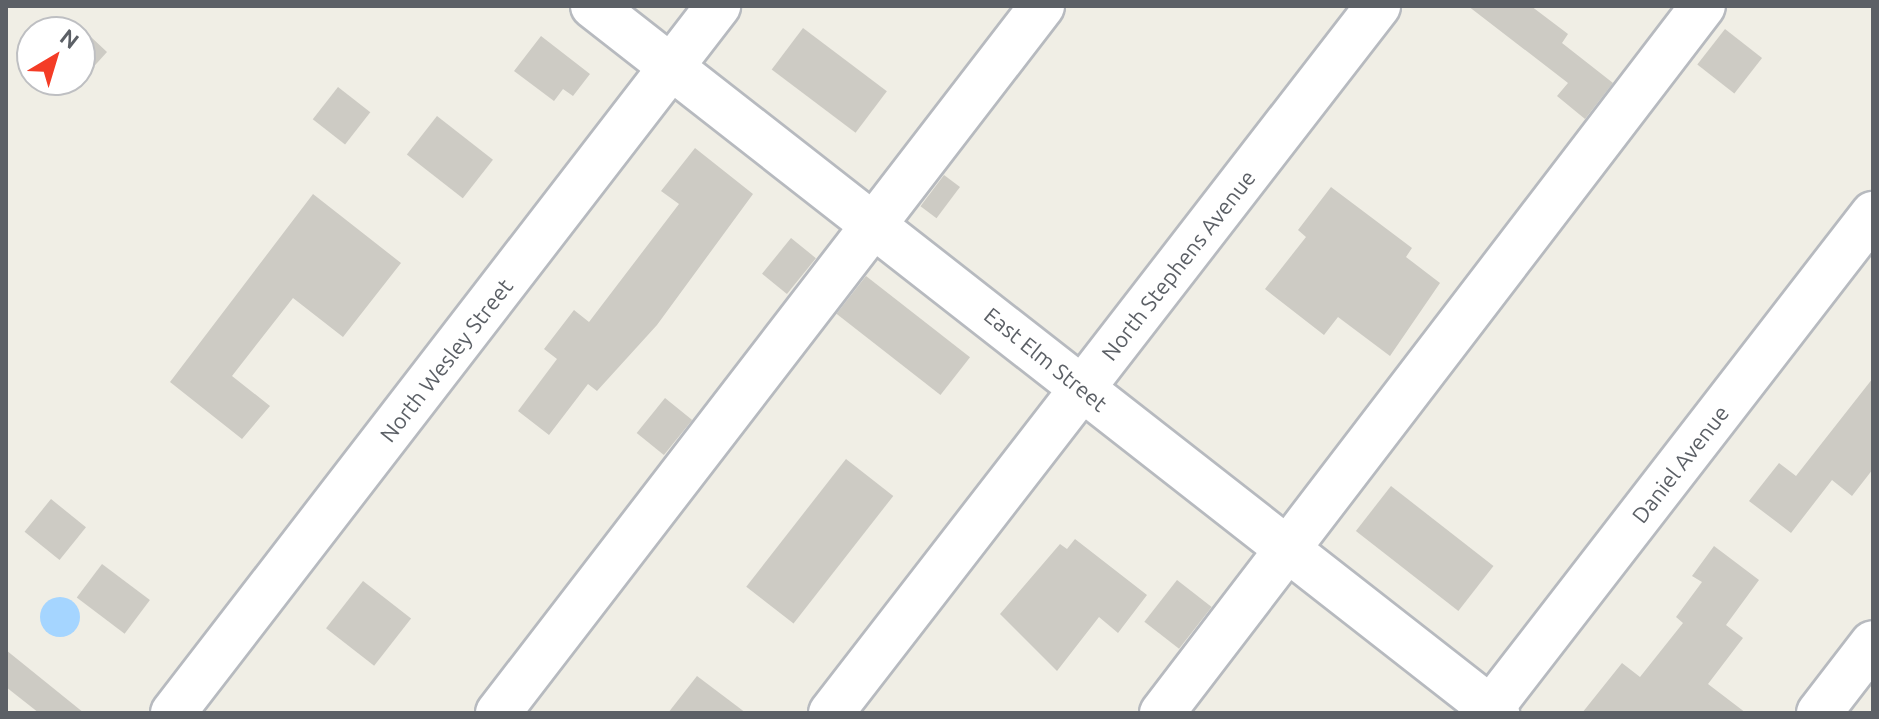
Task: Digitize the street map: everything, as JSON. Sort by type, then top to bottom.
[{"type":"street","name":"East Elm Street","points":[[593,6],[674,65],[875,222],[1492,711]]},
{"type":"street","name":"North Wesley Street","points":[[173,713],[718,6]]},
{"type":"street","points":[[498,713],[1042,6]]},
{"type":"street","name":"North Stephens Avenue","points":[[831,713],[1378,6]]},
{"type":"street","points":[[1162,713],[1703,6]]},
{"type":"street","name":"Daniel Avenue","points":[[1492,711],[1873,214]]},
{"type":"street","points":[[1819,713],[1873,643]]},
{"type":"water","points":[[60,597],[74,603],[80,617],[74,631],[60,637],[46,631],[40,617],[46,603]]},
{"type":"building","points":[[1468,6],[1531,6],[1568,34],[1562,43],[1613,83],[1585,119],[1557,96],[1568,83]]},
{"type":"building","points":[[803,28],[887,91],[856,133],[772,70]]},
{"type":"building","points":[[1725,29],[1762,58],[1734,93],[1697,64]]},
{"type":"building","points":[[541,36],[590,74],[573,96],[563,89],[554,101],[514,71]]},
{"type":"building","points":[[96,42],[107,52],[96,64]]},
{"type":"building","points":[[338,87],[370,112],[345,145],[313,119]]},
{"type":"building","points":[[437,116],[493,160],[463,198],[407,155]]},
{"type":"building","points":[[695,148],[753,194],[657,325],[597,391],[588,384],[549,435],[518,411],[557,359],[544,349],[574,310],[589,322],[679,204],[661,191]]},
{"type":"building","points":[[944,175],[960,187],[937,218],[921,206]]},
{"type":"building","points":[[1331,187],[1412,248],[1406,257],[1440,283],[1390,356],[1338,317],[1324,335],[1265,289],[1306,237],[1298,230]]},
{"type":"building","points":[[313,194],[401,263],[343,337],[293,298],[232,376],[270,406],[242,439],[170,382]]},
{"type":"building","points":[[791,238],[816,258],[787,294],[762,274]]},
{"type":"building","points":[[866,276],[970,357],[940,395],[836,314]]},
{"type":"building","points":[[1873,378],[1873,469],[1852,496],[1832,480],[1791,533],[1749,501],[1779,463],[1796,476]]},
{"type":"building","points":[[665,398],[692,420],[664,455],[637,433]]},
{"type":"building","points":[[846,459],[893,496],[794,624],[746,587]]},
{"type":"building","points":[[1391,486],[1493,566],[1458,611],[1356,531]]},
{"type":"building","points":[[51,499],[86,527],[60,560],[25,532]]},
{"type":"building","points":[[1075,539],[1147,595],[1118,633],[1099,617],[1057,671],[1000,614],[1060,544],[1067,549]]},
{"type":"building","points":[[1714,546],[1759,580],[1726,625],[1743,638],[1708,684],[1746,713],[1582,713],[1622,663],[1640,677],[1683,623],[1676,617],[1702,582],[1692,576]]},
{"type":"building","points":[[102,564],[150,600],[125,634],[77,598]]},
{"type":"building","points":[[1177,580],[1212,607],[1179,649],[1144,622]]},
{"type":"building","points":[[363,581],[411,619],[374,666],[326,628]]},
{"type":"building","points":[[6,650],[84,713],[39,713],[6,687]]},
{"type":"building","points":[[697,676],[746,713],[668,713]]}]
